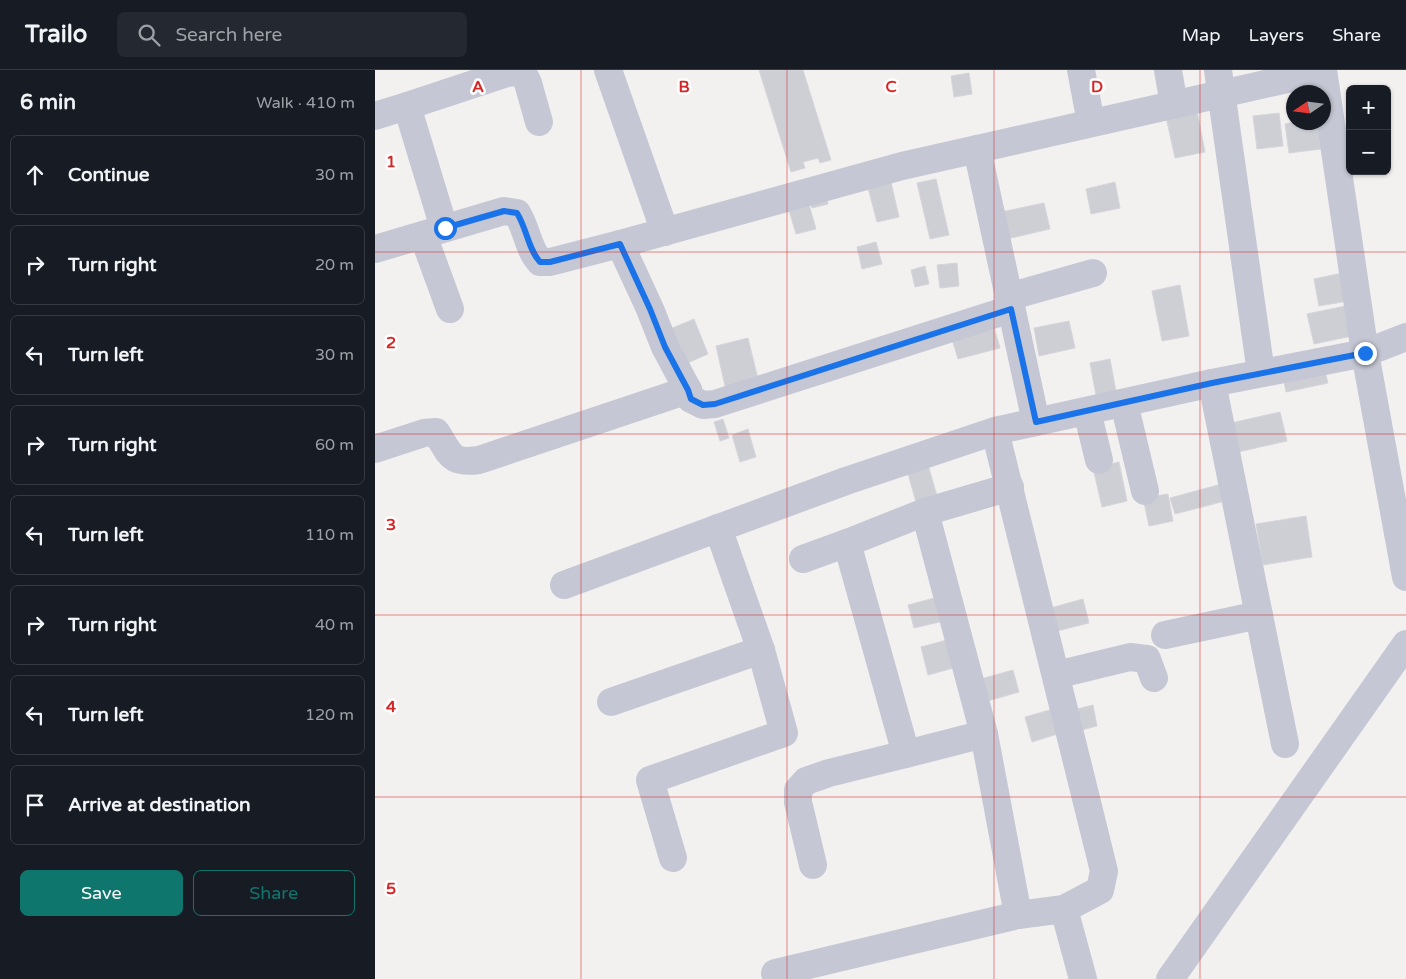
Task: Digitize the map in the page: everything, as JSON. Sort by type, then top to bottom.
[{"type":"street","points":[[608,70],[665,232]]},
{"type":"street","points":[[1081,70],[1091,123]]},
{"type":"street","points":[[1168,70],[1174,105]]},
{"type":"street","points":[[375,249],[504,211],[517,213],[533,255],[540,262],[550,262],[902,166],[1174,105],[1220,82],[1323,70],[1365,353],[1406,577]]},
{"type":"street","points":[[375,116],[515,72],[524,75],[528,83],[539,122]]},
{"type":"street","points":[[1220,82],[1261,374]]},
{"type":"street","points":[[407,106],[450,309]]},
{"type":"street","points":[[977,149],[1036,422]]},
{"type":"street","points":[[620,244],[665,347],[691,399],[703,405],[715,404],[1093,273]]},
{"type":"street","points":[[564,585],[846,481],[995,431],[1212,383],[1365,353],[1406,337]]},
{"type":"street","points":[[1212,383],[1285,744]]},
{"type":"street","points":[[375,449],[424,433],[436,432],[452,458],[464,462],[479,460],[688,390]]},
{"type":"street","points":[[1124,402],[1145,491]]},
{"type":"street","points":[[1087,410],[1099,460]]},
{"type":"street","points":[[775,973],[1018,915],[1064,909],[1100,890],[1104,871],[995,431]]},
{"type":"street","points":[[803,559],[925,512],[1009,487]]},
{"type":"street","points":[[925,512],[984,734],[1018,915]]},
{"type":"street","points":[[673,858],[650,780],[784,733],[761,650],[718,528]]},
{"type":"street","points":[[847,543],[905,754]]},
{"type":"street","points":[[1165,635],[1259,615]]},
{"type":"street","points":[[1170,979],[1406,644]]},
{"type":"street","points":[[611,702],[761,650]]},
{"type":"street","points":[[1056,675],[1130,657],[1147,659],[1154,678]]},
{"type":"street","points":[[813,865],[798,802],[798,790],[806,781],[829,773],[984,734]]},
{"type":"street","points":[[1064,909],[1083,979]]},
{"type":"building","points":[[759,70],[803,70],[831,160],[820,163],[818,158],[803,162],[805,168],[791,172]]},
{"type":"building","points":[[969,73],[972,94],[954,97],[951,76]]},
{"type":"building","points":[[1196,106],[1205,152],[1175,158],[1165,112]]},
{"type":"building","points":[[1279,113],[1283,146],[1257,149],[1253,116]]},
{"type":"building","points":[[1285,124],[1286,130],[1318,130],[1321,149],[1289,153]]},
{"type":"building","points":[[890,178],[899,217],[877,222],[867,184]]},
{"type":"building","points":[[936,179],[949,235],[930,239],[917,183]]},
{"type":"building","points":[[1115,182],[1120,208],[1091,214],[1086,189]]},
{"type":"building","points":[[826,193],[828,204],[812,208],[810,197]]},
{"type":"building","points":[[808,201],[816,229],[796,234],[788,207]]},
{"type":"building","points":[[1044,203],[1050,229],[1007,239],[1001,212]]},
{"type":"building","points":[[876,242],[882,264],[862,269],[857,247]]},
{"type":"building","points":[[957,263],[959,286],[940,288],[937,265]]},
{"type":"building","points":[[925,266],[929,284],[915,287],[911,270]]},
{"type":"building","points":[[1342,273],[1348,301],[1319,306],[1314,279]]},
{"type":"building","points":[[1180,285],[1189,336],[1162,341],[1152,291]]},
{"type":"building","points":[[1345,306],[1352,336],[1314,344],[1307,314]]},
{"type":"building","points":[[694,319],[708,354],[685,364],[670,329]]},
{"type":"building","points":[[1069,321],[1075,348],[1039,356],[1034,328]]},
{"type":"building","points":[[993,324],[1000,348],[958,359],[951,336]]},
{"type":"building","points":[[748,338],[760,387],[727,395],[716,346]]},
{"type":"building","points":[[1110,359],[1117,397],[1097,401],[1090,363]]},
{"type":"building","points":[[1323,364],[1328,383],[1286,392],[1282,372]]},
{"type":"building","points":[[1280,412],[1287,441],[1238,452],[1231,423]]},
{"type":"building","points":[[723,419],[729,438],[720,441],[714,422]]},
{"type":"building","points":[[748,429],[756,457],[740,462],[732,435]]},
{"type":"building","points":[[927,461],[937,496],[916,502],[906,467]]},
{"type":"building","points":[[1119,462],[1127,501],[1102,507],[1093,468]]},
{"type":"building","points":[[1225,483],[1229,500],[1175,514],[1170,498]]},
{"type":"building","points":[[1168,494],[1173,521],[1149,526],[1143,498]]},
{"type":"building","points":[[1306,516],[1312,557],[1263,565],[1256,524]]},
{"type":"building","points":[[942,596],[948,620],[914,628],[908,605]]},
{"type":"building","points":[[1083,599],[1089,623],[1053,632],[1047,609]]},
{"type":"building","points":[[954,638],[961,666],[928,675],[921,647]]},
{"type":"building","points":[[1013,670],[1019,692],[988,701],[981,679]]},
{"type":"building","points":[[1093,705],[1097,726],[1082,730],[1077,709]]},
{"type":"building","points":[[1057,708],[1064,732],[1032,742],[1025,717]]},
{"type":"route","points":[[445,228],[504,211],[517,213],[533,255],[540,262],[550,262],[620,244],[665,347],[691,399],[703,405],[715,404],[1011,309],[1036,422],[1212,383],[1365,353]]}]
